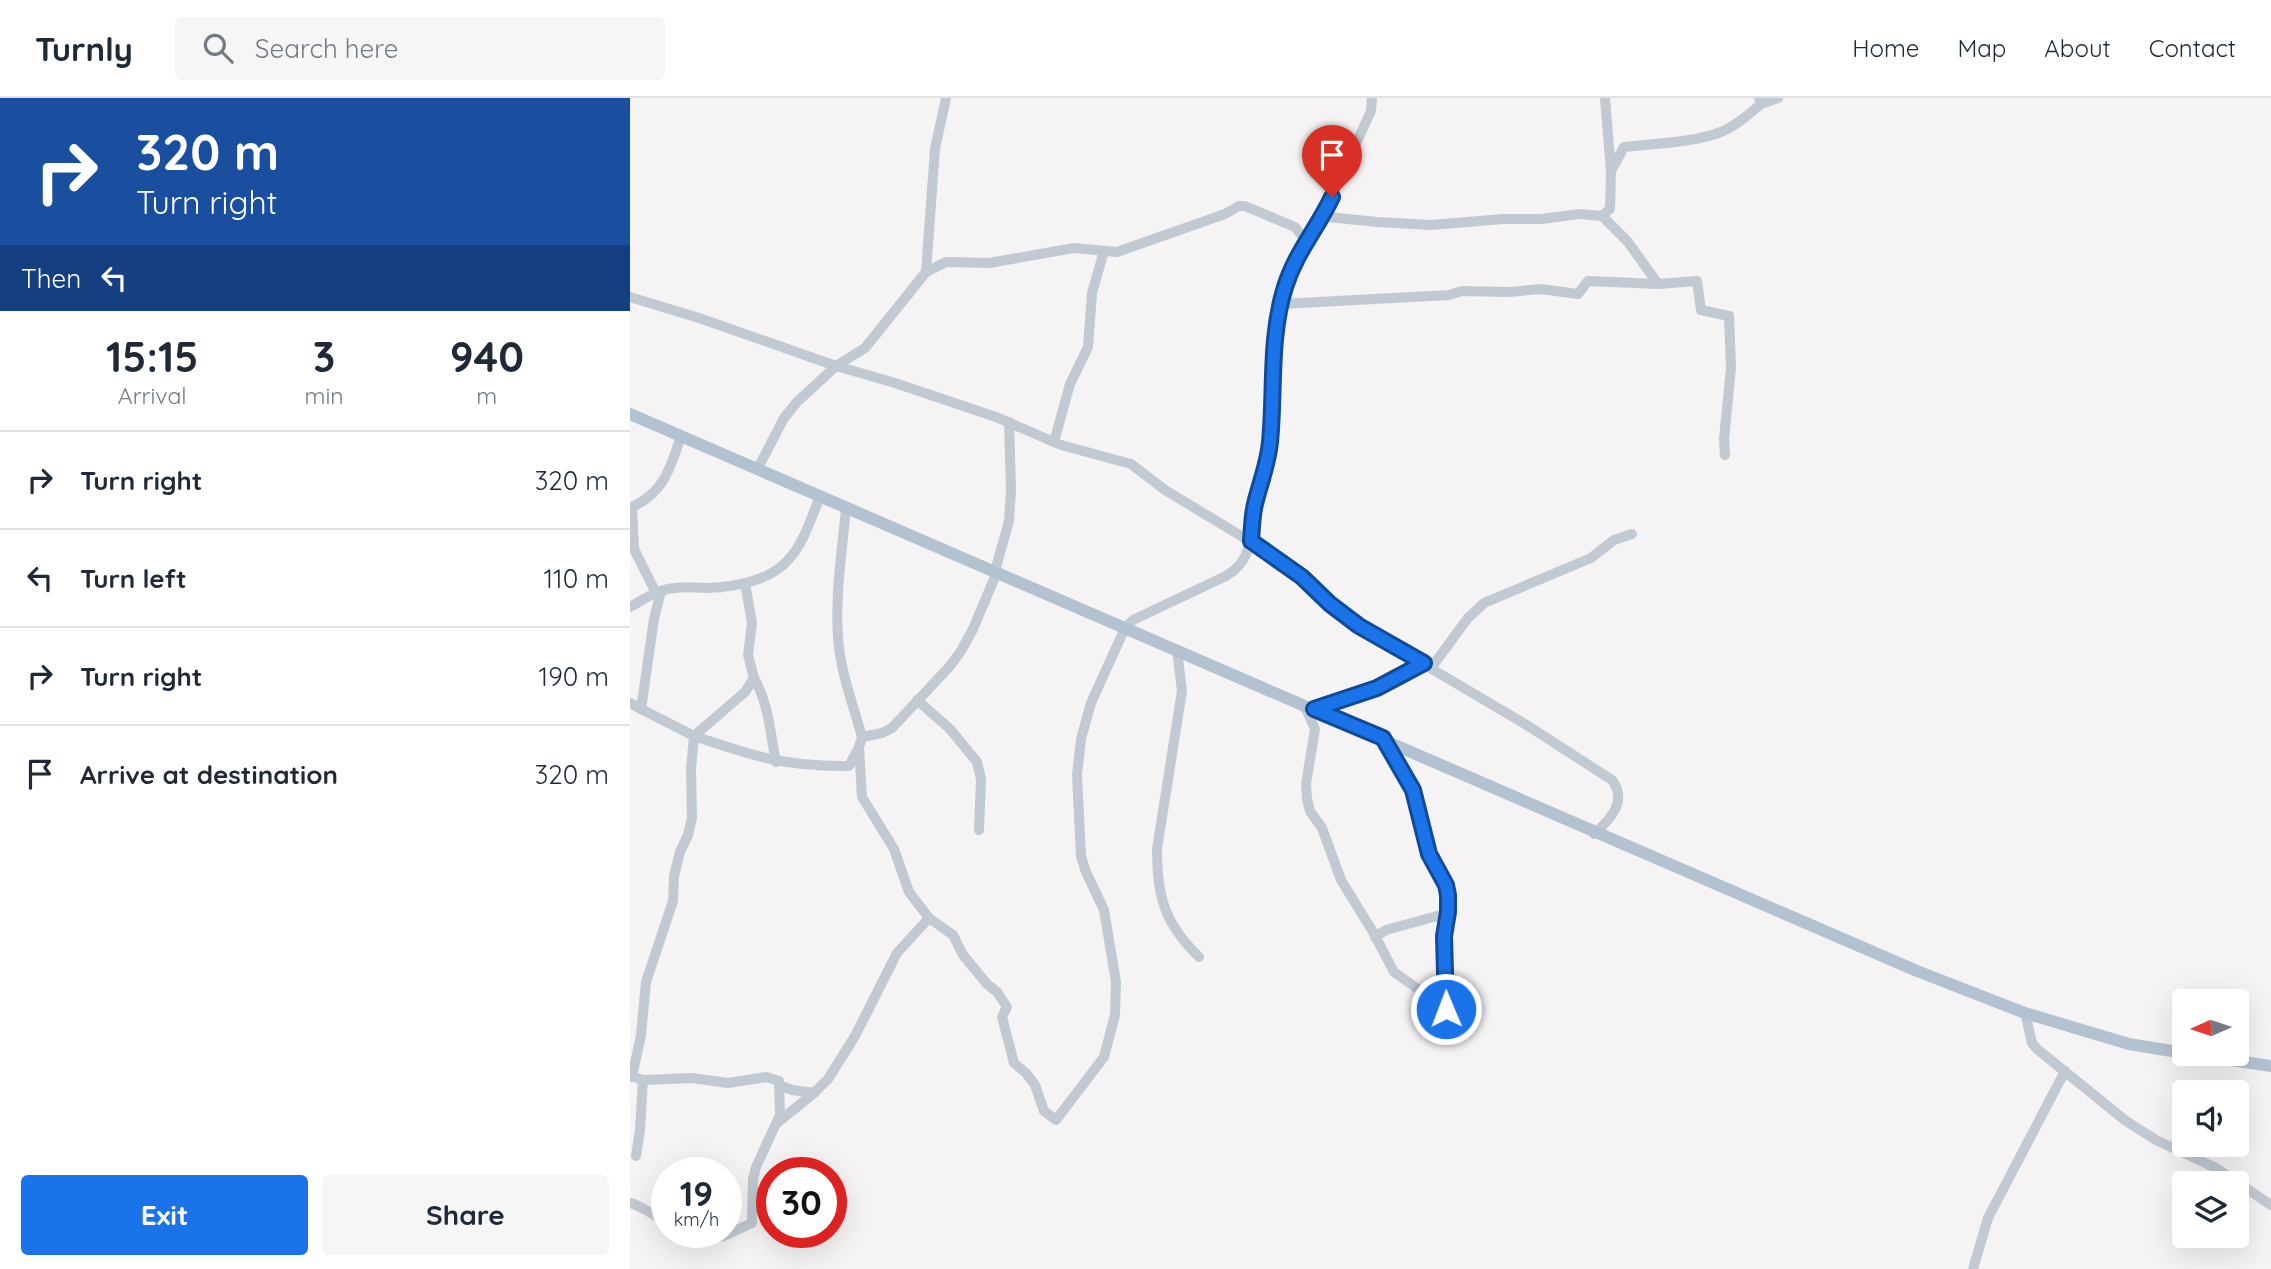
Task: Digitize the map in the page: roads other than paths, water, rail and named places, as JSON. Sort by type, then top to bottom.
[{"type":"main road","points":[[630,414],[1383,738],[1594,834],[1917,971],[2025,1013],[2129,1044],[2172,1051]]},
{"type":"main road","points":[[2249,1063],[2271,1066]]},
{"type":"street","points":[[926,272],[935,149],[946,98]]},
{"type":"street","points":[[846,509],[837,619],[838,640],[841,664],[860,742],[859,776],[862,797],[894,849],[909,892],[929,918],[953,935],[963,955],[1007,1007],[1002,1017],[1011,1056],[1035,1085],[1044,1111],[1056,1120],[1104,1056],[1115,1015],[1115,982],[1104,910],[1081,856],[1077,775],[1081,739],[1091,703],[1125,628],[1140,615],[1180,599],[1238,569],[1243,562],[1251,541],[1255,505],[1266,469],[1270,441],[1272,356],[1281,304],[1294,262],[1305,240],[1321,220],[1371,111],[1372,98]]},
{"type":"street","points":[[1321,220],[1338,217],[1431,225],[1503,219],[1542,219],[1579,214],[1602,215],[1610,209],[1611,171],[1605,98]]},
{"type":"street","points":[[1611,171],[1624,147],[1675,142],[1721,133],[1741,121],[1760,101],[1777,98]]},
{"type":"street","points":[[757,470],[784,418],[797,402],[836,366],[865,348],[926,272],[946,262],[989,263],[1074,248],[1117,252],[1225,214],[1239,206],[1245,206],[1295,227],[1305,240]]},
{"type":"street","points":[[1602,215],[1628,242],[1658,285]]},
{"type":"street","points":[[1054,442],[1070,384],[1088,347],[1092,293],[1104,251]]},
{"type":"street","points":[[1281,304],[1448,295],[1481,290],[1509,292],[1541,289],[1578,294],[1588,281],[1658,285],[1697,281],[1701,310],[1729,316],[1731,368],[1725,455]]},
{"type":"street","points":[[630,297],[895,383],[1009,422],[1054,442],[1131,464],[1166,491],[1251,541],[1302,577],[1330,604],[1359,626],[1428,665],[1612,780],[1618,787],[1616,812],[1594,834]]},
{"type":"street","points":[[630,703],[694,736],[746,754],[776,762],[849,766],[860,742],[888,731],[950,666],[973,629],[996,572],[1009,521],[1009,422]]},
{"type":"street","points":[[641,709],[659,592],[634,549],[631,507],[657,491],[669,472],[681,436]]},
{"type":"street","points":[[630,607],[673,588],[708,588],[745,583],[773,573],[788,561],[798,547],[820,497]]},
{"type":"street","points":[[1383,738],[1413,790],[1429,854],[1446,885],[1446,1009],[1394,972],[1341,880],[1322,828],[1310,811],[1306,784],[1315,729],[1309,707],[1377,688],[1428,665],[1483,603],[1591,558],[1614,540],[1632,534]]},
{"type":"street","points":[[745,583],[752,623],[748,655],[768,713],[776,762]]},
{"type":"street","points":[[1177,650],[1182,691],[1157,849],[1157,873],[1164,911],[1174,929],[1199,957]]},
{"type":"street","points":[[742,1228],[752,1223],[752,1179],[780,1115],[779,1081],[766,1077],[728,1083],[692,1078],[643,1080],[631,1076],[641,1035],[646,982],[673,901],[677,864],[692,818],[691,769],[694,736],[745,692],[754,678]]},
{"type":"street","points":[[917,700],[950,729],[976,762],[981,779],[979,830]]},
{"type":"street","points":[[1375,937],[1386,930],[1448,912]]},
{"type":"street","points":[[777,1124],[814,1093],[843,1057],[897,953],[929,918]]},
{"type":"street","points":[[2025,1013],[2032,1044],[2126,1121],[2155,1140],[2216,1168],[2271,1205]]},
{"type":"street","points":[[1973,1269],[1988,1218],[2065,1071]]},
{"type":"street","points":[[636,1156],[643,1080]]},
{"type":"street","points":[[779,1085],[814,1093]]},
{"type":"street","points":[[630,1203],[651,1213]]}]
